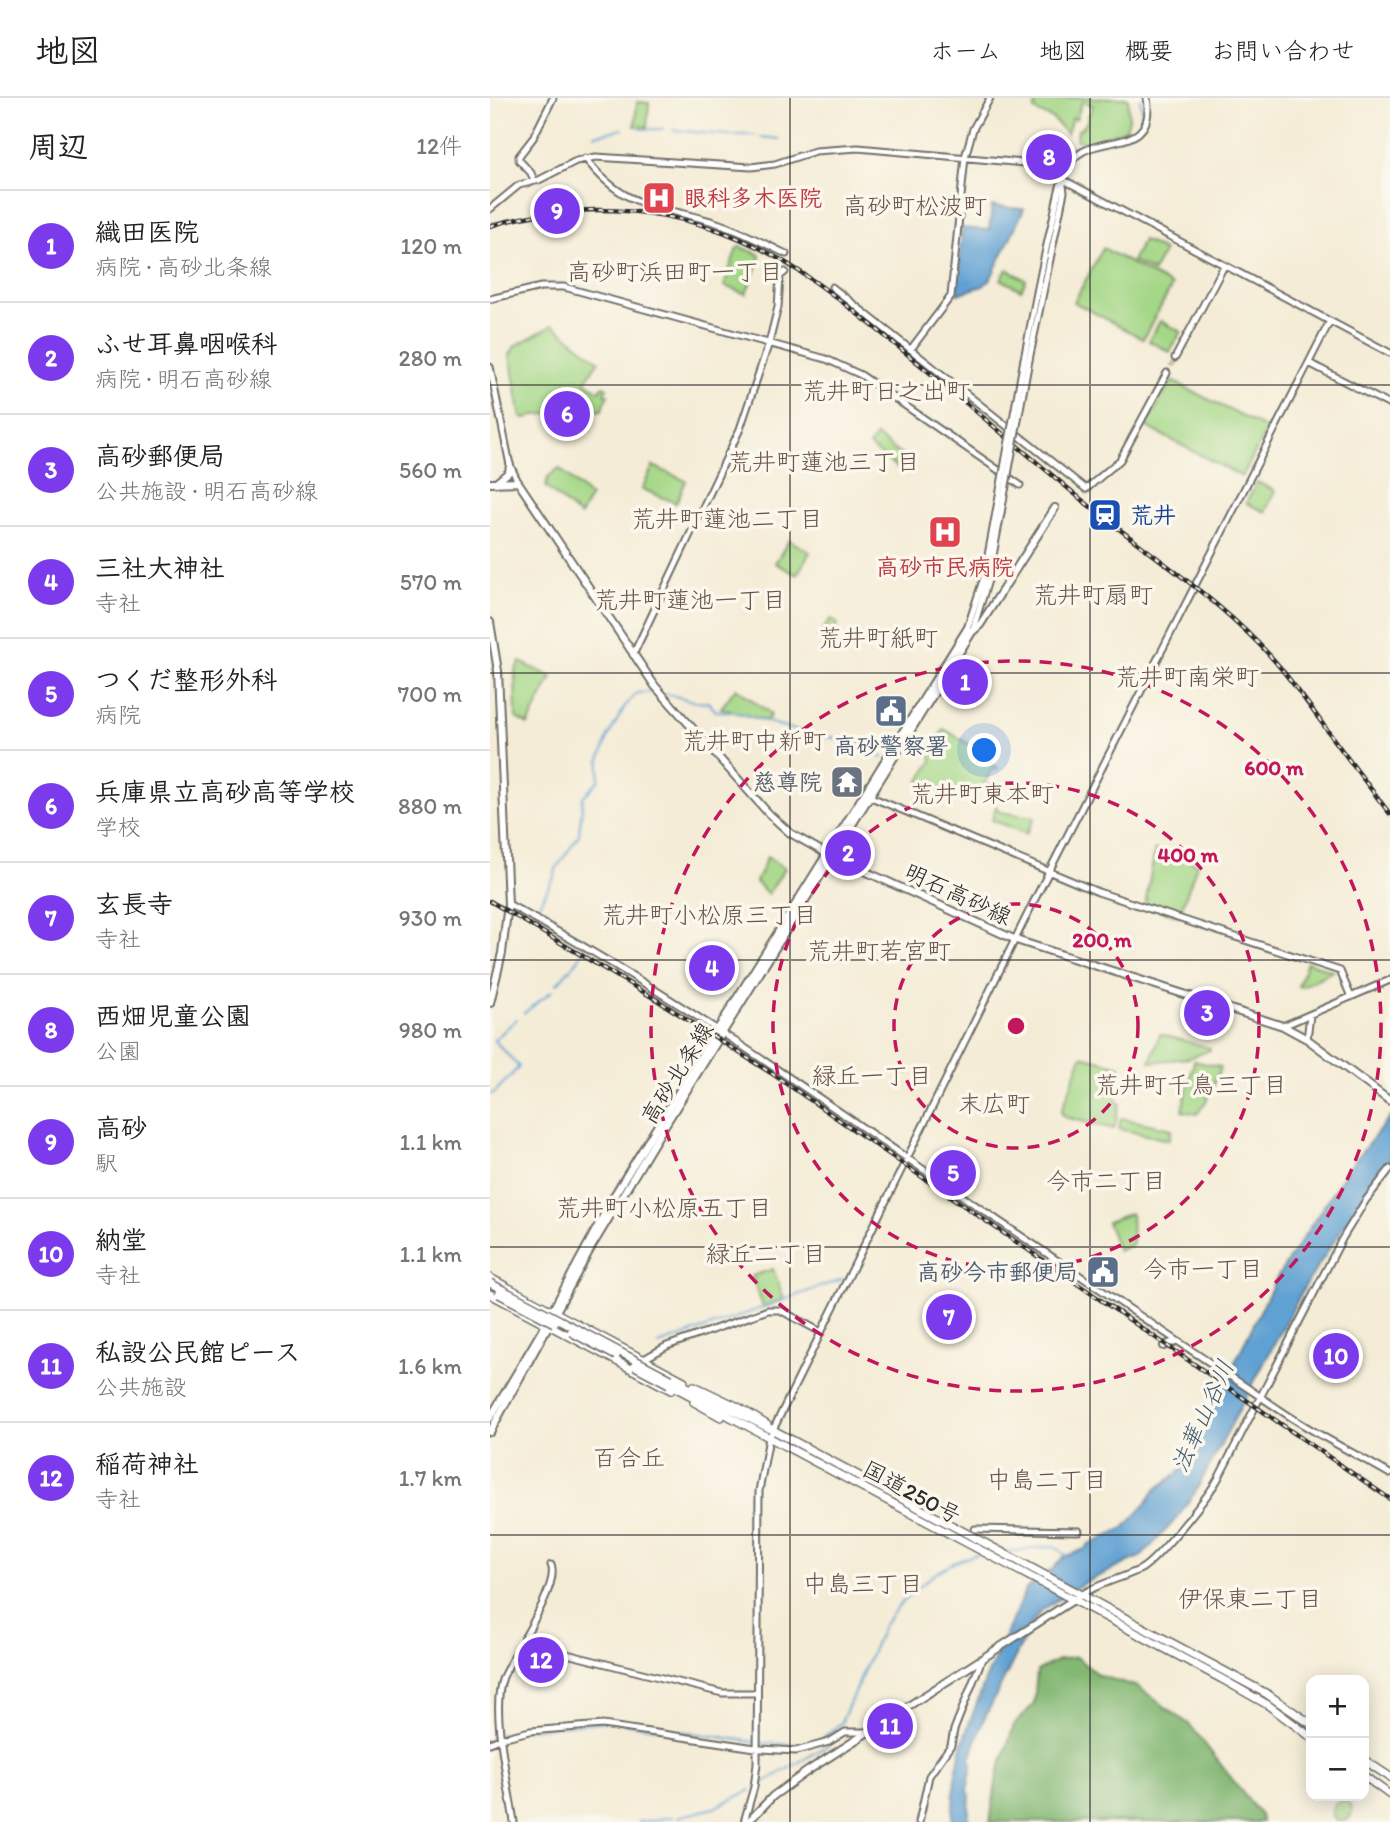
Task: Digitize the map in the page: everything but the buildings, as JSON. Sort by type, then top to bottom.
[{"type":"highway","points":[[490,1276],[758,1418],[771,1434]]},
{"type":"highway","name":"国道250号","points":[[490,1283],[1034,1575],[1077,1593],[1267,1694],[1306,1721]]},
{"type":"highway","points":[[490,1293],[758,1436],[771,1434]]},
{"type":"highway","name":"国道250号","points":[[490,1293],[670,1381]]},
{"type":"highway","name":"国道250号","points":[[1034,1575],[1070,1599],[1268,1705],[1306,1733]]},
{"type":"highway","points":[[1369,1763],[1390,1777]]},
{"type":"highway","points":[[1369,1780],[1390,1795]]},
{"type":"main road","points":[[493,483],[504,478],[510,465]]},
{"type":"main road","name":"明石高砂線","points":[[518,482],[655,686],[769,814],[790,833],[830,855],[1016,940],[1283,1026],[1307,1039],[1390,1101]]},
{"type":"main road","points":[[493,483],[518,482]]},
{"type":"main road","name":"高砂北条線","points":[[490,1432],[551,1310],[615,1194],[970,630],[981,625],[1055,509]]},
{"type":"main road","points":[[490,622],[498,671],[508,904],[502,953],[490,1003]]},
{"type":"main road","name":"高砂北条線","points":[[830,855],[871,797],[970,630]]},
{"type":"main road","name":"高砂北条線","points":[[490,1418],[544,1324]]},
{"type":"main road","points":[[1164,1346],[1174,1342]]},
{"type":"main road","points":[[746,1822],[783,1787],[985,1658],[1077,1593]]},
{"type":"street","points":[[534,181],[519,156],[533,138],[553,98]]},
{"type":"street","points":[[911,349],[951,296],[965,157],[973,129],[990,98]]},
{"type":"street","points":[[970,630],[989,577],[1026,360],[1064,192],[1062,179],[1074,158],[1085,150],[1126,140],[1141,131],[1148,115],[1147,98]]},
{"type":"street","points":[[490,209],[519,185],[585,158],[607,156],[751,167],[775,164],[815,151],[849,147],[1024,163],[1062,179],[1390,353]]},
{"type":"street","points":[[585,158],[605,183],[627,198],[718,223],[786,254]]},
{"type":"street","points":[[1175,358],[1224,266]]},
{"type":"street","points":[[633,655],[731,451],[769,343],[778,307],[780,276],[785,272]]},
{"type":"street","points":[[490,299],[541,287],[564,288],[826,359],[855,372],[1020,485]]},
{"type":"street","points":[[832,287],[1086,489],[1120,460],[1167,373]]},
{"type":"street","points":[[746,1822],[755,1780],[757,1748],[759,1491],[771,1434],[1049,871],[1330,321]]},
{"type":"street","points":[[1309,363],[1390,405]]},
{"type":"street","points":[[490,368],[510,465],[518,482]]},
{"type":"street","points":[[871,797],[1098,892],[1340,971],[1351,997]]},
{"type":"street","points":[[508,904],[720,1030],[1123,1306],[1299,1422],[1390,1474]]},
{"type":"street","points":[[1283,1026],[1390,980]]},
{"type":"street","points":[[1307,1039],[1310,1015]]},
{"type":"street","points":[[1077,1593],[1133,1572],[1152,1559],[1202,1503],[1213,1488],[1342,1240],[1366,1200],[1390,1169]]},
{"type":"street","points":[[644,1359],[667,1346],[768,1310],[780,1310],[821,1332]]},
{"type":"street","points":[[975,1529],[1079,1531]]},
{"type":"street","points":[[514,1822],[497,1699],[500,1685],[523,1643],[551,1581],[554,1570],[551,1565]]},
{"type":"street","points":[[523,1643],[722,1693],[757,1693]]},
{"type":"street","points":[[919,1822],[929,1776],[951,1745],[954,1730],[985,1658]]},
{"type":"street","points":[[490,1715],[499,1719]]},
{"type":"street","points":[[490,1743],[530,1731],[603,1725],[757,1748],[796,1751],[829,1742],[845,1732],[867,1732]]},
{"type":"green space","points":[[1037,98],[1128,98],[1129,119],[1126,129],[1090,143],[1076,140],[1078,130],[1085,125],[1093,105],[1082,102],[1076,119],[1072,118],[1067,134],[1053,119],[1034,110]]},
{"type":"green space","points":[[637,102],[649,103],[647,127],[635,126]]},
{"type":"green space","points":[[1042,147],[1060,152],[1052,168],[1039,162]]},
{"type":"green space","points":[[1143,240],[1164,251],[1153,272],[1132,261]]},
{"type":"green space","points":[[737,248],[759,254],[760,257],[746,294],[724,286]]},
{"type":"green space","points":[[1103,248],[1172,286],[1143,339],[1074,302]]},
{"type":"green space","points":[[1007,269],[1026,280],[1021,290],[1001,279]]},
{"type":"green space","points":[[1160,321],[1181,332],[1170,352],[1149,341]]},
{"type":"green space","points":[[553,325],[599,361],[585,381],[599,391],[603,386],[607,388],[604,393],[608,395],[602,410],[521,418],[510,355],[515,346]]},
{"type":"green space","points":[[1172,381],[1267,429],[1242,477],[1145,426]]},
{"type":"green space","points":[[876,436],[907,459],[899,469],[869,446]]},
{"type":"green space","points":[[653,466],[686,481],[676,503],[642,489]]},
{"type":"green space","points":[[559,468],[590,497],[580,516],[546,487],[548,477]]},
{"type":"green space","points":[[1257,482],[1275,491],[1265,512],[1246,503]]},
{"type":"green space","points":[[789,540],[810,552],[797,575],[775,563]]},
{"type":"green space","points":[[831,619],[838,624],[833,631],[842,637],[829,653],[822,648],[826,642],[818,636]]},
{"type":"green space","points":[[520,662],[552,677],[528,725],[516,718],[515,671]]},
{"type":"green space","points":[[736,688],[771,714],[767,721],[721,708]]},
{"type":"green space","points":[[944,729],[972,746],[974,751],[998,768],[992,769],[984,788],[944,795],[919,782],[932,761],[930,751]]},
{"type":"green space","points":[[996,806],[999,812],[1033,817],[1026,834],[992,820]]},
{"type":"green space","points":[[1155,850],[1167,855],[1169,851],[1197,864],[1179,916],[1145,905]]},
{"type":"green space","points":[[767,857],[785,868],[768,894],[756,882]]},
{"type":"green space","points":[[1307,962],[1333,971],[1301,987],[1298,986]]},
{"type":"green space","points":[[1160,1034],[1210,1050],[1189,1058],[1150,1062]]},
{"type":"green space","points":[[1082,1056],[1120,1066],[1116,1101],[1120,1103],[1114,1129],[1065,1117],[1061,1112]]},
{"type":"green space","points":[[1194,1061],[1221,1067],[1206,1102],[1197,1114],[1182,1111]]},
{"type":"green space","points":[[1121,1118],[1172,1129],[1169,1140],[1119,1129]]},
{"type":"green space","points":[[1131,1213],[1132,1245],[1118,1251],[1107,1222]]},
{"type":"green space","points":[[773,1269],[784,1299],[763,1307],[752,1276]]},
{"type":"green space","points":[[1076,1657],[1098,1675],[1138,1687],[1190,1725],[1260,1815],[1262,1822],[990,1822],[997,1776],[1014,1725],[1034,1704],[1037,1671],[1058,1660]]},
{"type":"green space","points":[[1338,1802],[1346,1802],[1351,1807],[1351,1815],[1346,1820],[1338,1820],[1333,1815],[1333,1807]]},
{"type":"water","points":[[992,206],[1024,209],[990,280],[983,286],[957,294],[962,228],[989,230]]},
{"type":"water","points":[[1390,1117],[1390,1164],[1356,1207],[1304,1288],[1196,1491],[1177,1518],[1142,1556],[1082,1584],[1042,1610],[1033,1621],[983,1721],[970,1759],[972,1766],[967,1790],[970,1796],[968,1822],[952,1822],[955,1777],[964,1738],[985,1681],[1026,1589],[1053,1569],[1063,1557],[1085,1549],[1089,1544],[1124,1528],[1155,1490],[1178,1473],[1276,1279],[1348,1169]]},
{"type":"waterway","points":[[1062,145],[1106,142],[1128,134],[1141,121],[1140,98]]},
{"type":"waterway","points":[[595,135],[623,129]]},
{"type":"waterway","points":[[640,129],[663,129]]},
{"type":"waterway","points":[[673,130],[756,135]]},
{"type":"waterway","points":[[761,137],[779,139]]},
{"type":"waterway","points":[[557,984],[578,960],[587,942],[535,911],[555,876],[556,869],[579,835],[583,797],[599,780],[600,760],[608,737],[625,706],[637,693],[657,692]]},
{"type":"waterway","points":[[666,694],[708,702],[716,711],[734,712],[805,733],[860,742],[862,746],[883,758]]},
{"type":"waterway","points":[[524,1013],[552,991]]},
{"type":"waterway","points":[[490,1094],[519,1067],[494,1040],[517,1019]]},
{"type":"waterway","points":[[659,1345],[842,1279]]},
{"type":"waterway","points":[[1006,1552],[1054,1546],[1067,1556]]},
{"type":"waterway","points":[[828,1746],[824,1737],[841,1723],[883,1626],[892,1614],[913,1591],[938,1572],[980,1554]]},
{"type":"waterway","points":[[490,1738],[520,1730],[608,1721],[755,1742]]},
{"type":"waterway","points":[[761,1743],[807,1745]]},
{"type":"waterway","points":[[756,1787],[827,1746]]},
{"type":"waterway","points":[[678,1817],[714,1808],[751,1790]]},
{"type":"waterway","points":[[639,1822],[673,1817]]},
{"type":"tunnel","points":[[1167,373],[1175,358]]},
{"type":"railway","points":[[490,226],[521,218],[584,210],[648,213],[679,219],[740,239],[800,271],[872,326],[1082,500],[1238,623],[1284,672],[1390,814]]},
{"type":"railway","points":[[490,901],[657,1000],[771,1073],[1390,1499]]},
{"type":"place","name":"西畑児童公園","points":[[1049,157]]},
{"type":"place","name":"眼科多木医院","points":[[659,198]]},
{"type":"place","name":"高砂","points":[[557,211]]},
{"type":"place","name":"兵庫県立高砂高等学校","points":[[567,414]]},
{"type":"place","name":"荒井","points":[[1105,515]]},
{"type":"place","name":"高砂市民病院","points":[[945,532]]},
{"type":"place","name":"織田医院","points":[[965,682]]},
{"type":"place","name":"高砂警察署","points":[[891,711]]},
{"type":"place","name":"慈尊院","points":[[847,782]]},
{"type":"place","name":"ふせ耳鼻咽喉科","points":[[848,853]]},
{"type":"place","name":"三社大神社","points":[[712,968]]},
{"type":"place","name":"高砂郵便局","points":[[1207,1013]]},
{"type":"place","name":"つくだ整形外科","points":[[953,1173]]},
{"type":"place","name":"高砂今市郵便局","points":[[1103,1272]]},
{"type":"place","name":"玄長寺","points":[[949,1317]]},
{"type":"place","name":"納堂","points":[[1336,1356]]},
{"type":"place","name":"稲荷神社","points":[[541,1660]]},
{"type":"place","name":"私設公民館ピース","points":[[890,1726]]},
{"type":"district","name":"高砂町松波町","points":[[915,205]]},
{"type":"district","name":"高砂町浜田町一丁目","points":[[675,271]]},
{"type":"district","name":"荒井町日之出町","points":[[886,390]]},
{"type":"district","name":"荒井町蓮池三丁目","points":[[824,461]]},
{"type":"district","name":"荒井町蓮池二丁目","points":[[727,518]]},
{"type":"district","name":"荒井町扇町","points":[[1093,594]]},
{"type":"district","name":"荒井町蓮池一丁目","points":[[690,599]]},
{"type":"district","name":"荒井町紙町","points":[[878,637]]},
{"type":"district","name":"荒井町南栄町","points":[[1187,676]]},
{"type":"district","name":"荒井町中新町","points":[[754,740]]},
{"type":"district","name":"荒井町東本町","points":[[982,793]]},
{"type":"district","name":"荒井町小松原三丁目","points":[[709,914]]},
{"type":"district","name":"荒井町若宮町","points":[[879,950]]},
{"type":"district","name":"緑丘一丁目","points":[[872,1075]]},
{"type":"district","name":"荒井町千鳥三丁目","points":[[1191,1084]]},
{"type":"district","name":"末広町","points":[[994,1103]]},
{"type":"district","name":"今市二丁目","points":[[1106,1180]]},
{"type":"district","name":"荒井町小松原五丁目","points":[[664,1207]]},
{"type":"district","name":"緑丘二丁目","points":[[766,1253]]},
{"type":"district","name":"今市一丁目","points":[[1203,1268]]},
{"type":"district","name":"百合丘","points":[[629,1457]]},
{"type":"district","name":"中島二丁目","points":[[1047,1479]]},
{"type":"district","name":"中島三丁目","points":[[863,1583]]},
{"type":"district","name":"伊保東二丁目","points":[[1250,1598]]},
{"type":"water label","name":"法華山谷川","points":[[1202,1416]]}]
